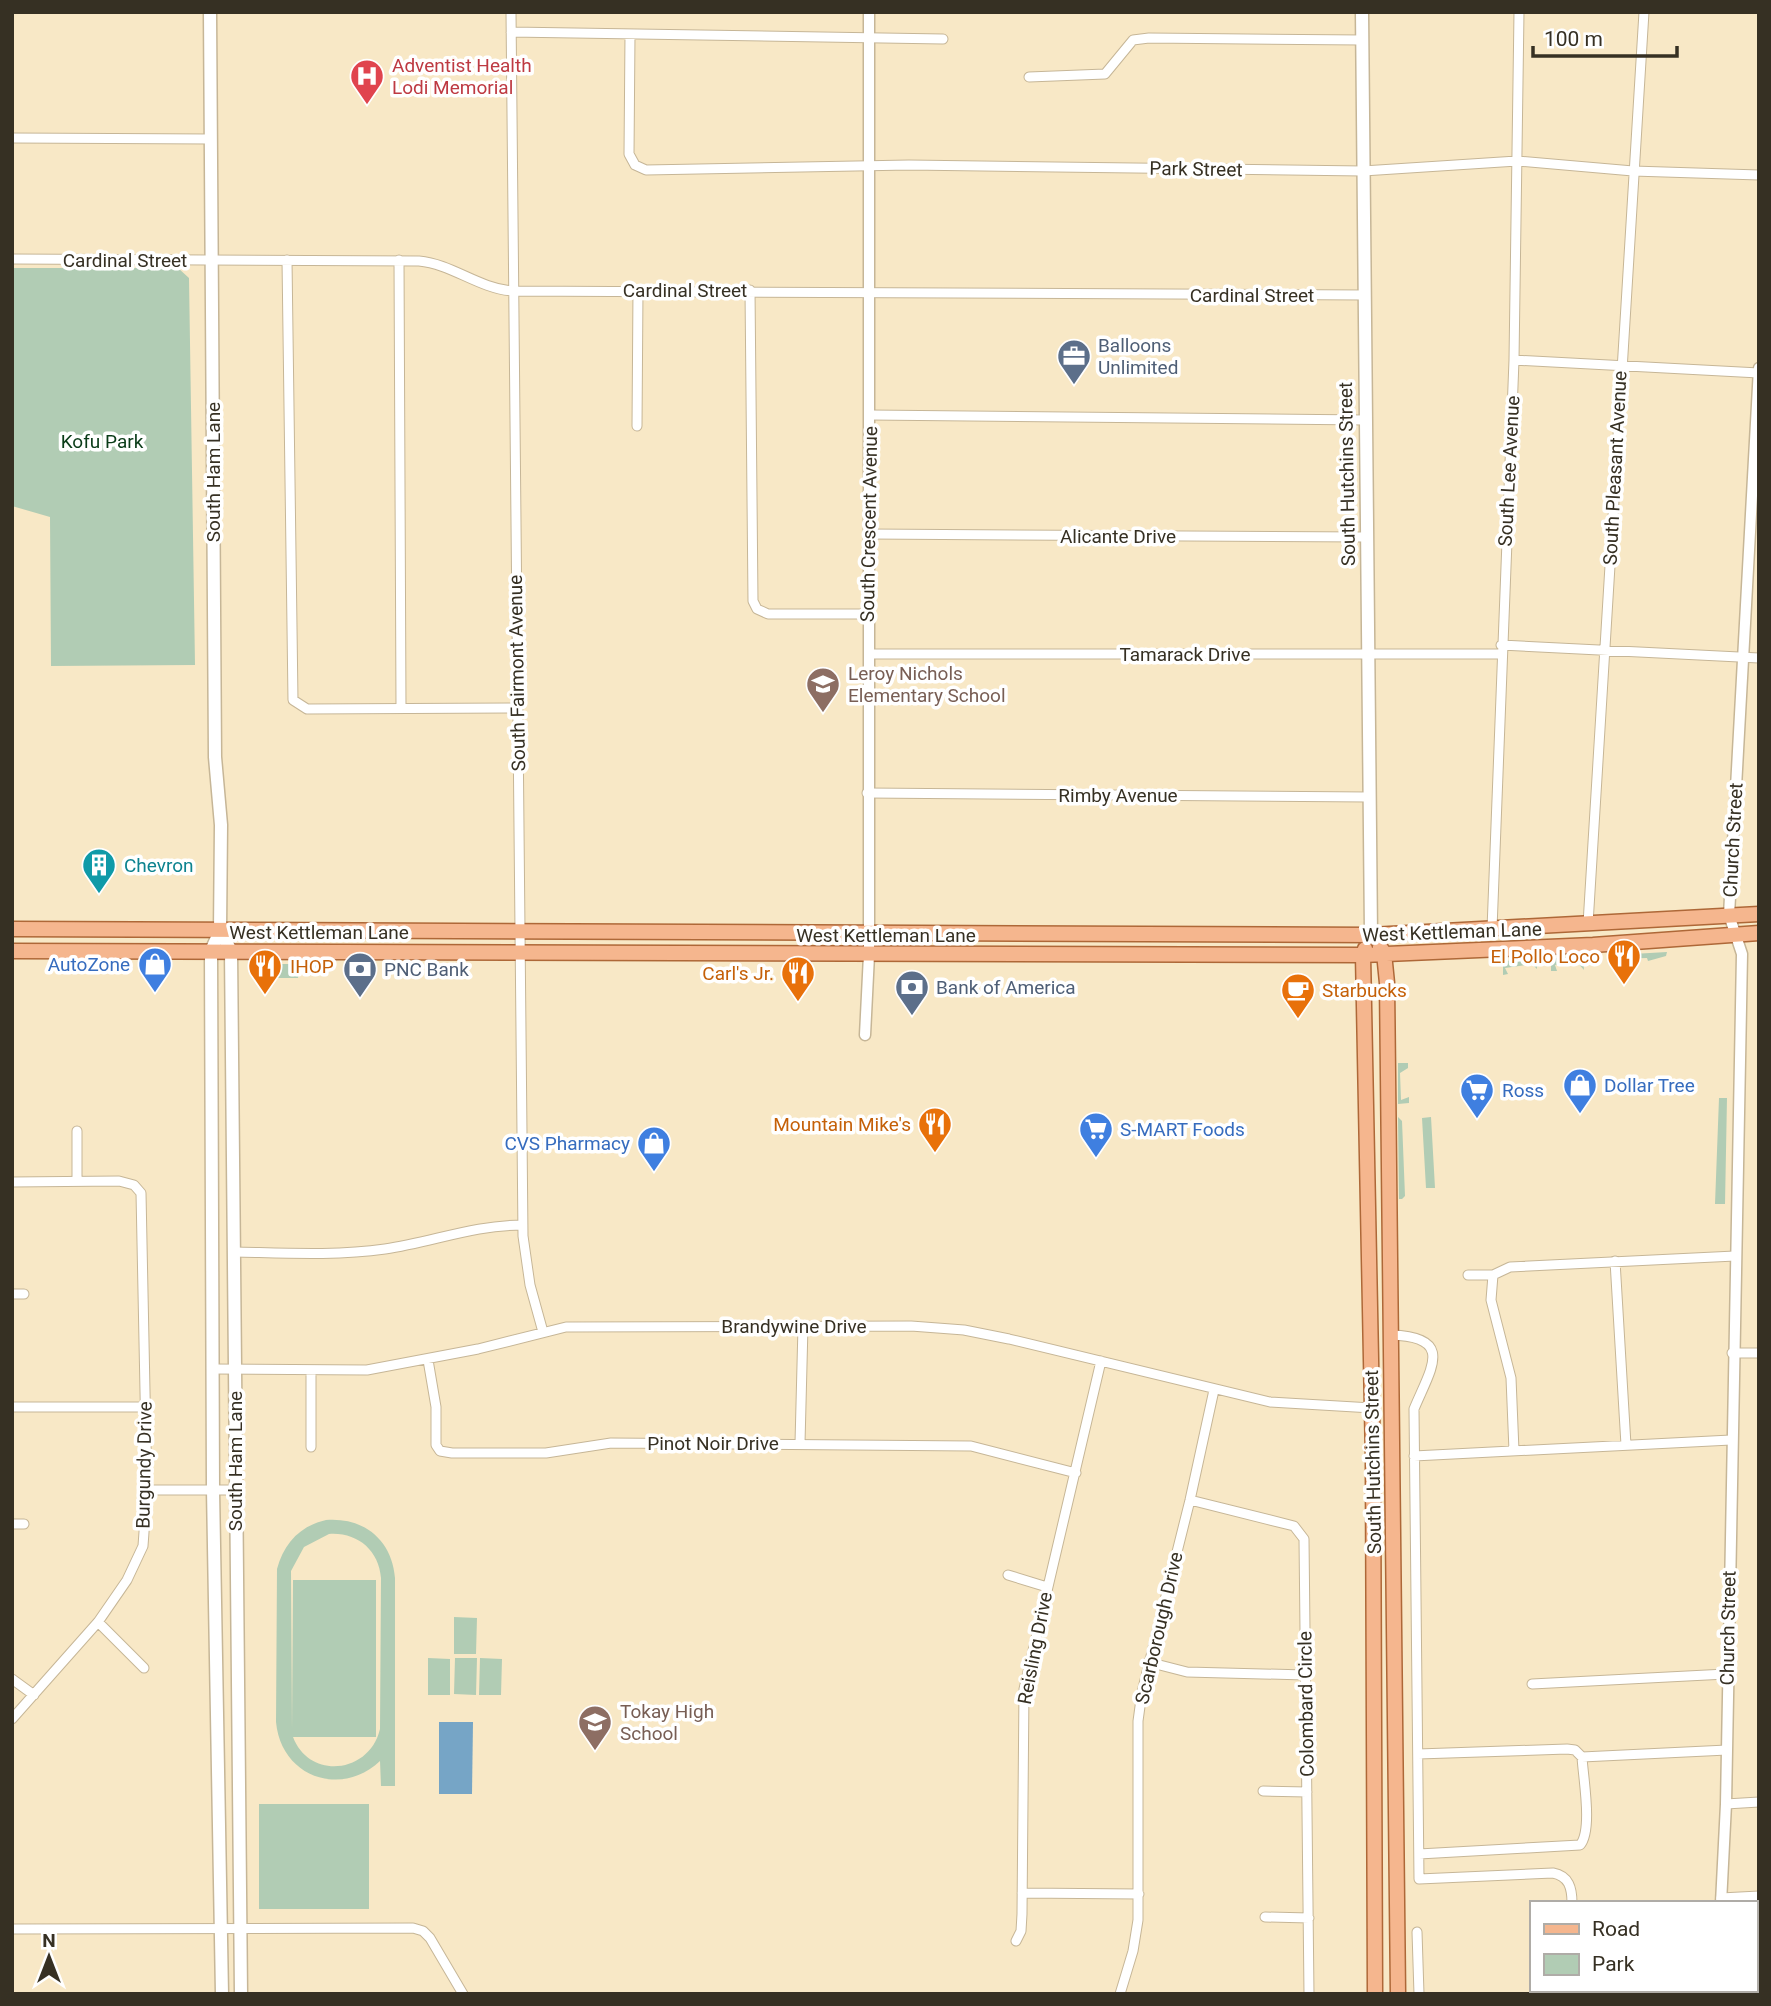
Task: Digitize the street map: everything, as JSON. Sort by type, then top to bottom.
[{"type":"main road","name":"South Ham Lane","points":[[210,12],[215,757],[221,825],[220,931],[211,951],[212,1369],[222,1994]]},
{"type":"main road","name":"South Hutchins Street","points":[[1362,12],[1371,934],[1363,955],[1372,1408],[1375,1994]]},
{"type":"main road","name":"West Kettleman Lane","points":[[12,929],[1371,934],[1759,914]]},
{"type":"main road","name":"South Ham Lane","points":[[220,931],[231,951],[242,1994]]},
{"type":"main road","name":"West Kettleman Lane","points":[[12,951],[1363,955],[1759,933]]},
{"type":"main road","points":[[1137,954],[1154,942],[1175,934]]},
{"type":"main road","points":[[1371,934],[1384,953]]},
{"type":"main road","name":"South Hutchins Street","points":[[1384,953],[1389,1151],[1398,1994]]},
{"type":"main road","points":[[1367,1117],[1381,1130],[1389,1151]]},
{"type":"street","name":"South Fairmont Avenue","points":[[511,12],[523,1225],[530,1284],[542,1332]]},
{"type":"street","name":"South Crescent Avenue","points":[[865,1035],[869,955],[869,12]]},
{"type":"street","name":"South Lee Avenue","points":[[1492,929],[1514,360],[1519,12]]},
{"type":"street","name":"South Pleasant Avenue","points":[[1588,924],[1620,367],[1644,12]]},
{"type":"street","points":[[511,32],[943,39]]},
{"type":"street","name":"Park Street","points":[[630,35],[629,154],[635,165],[646,170],[871,165],[1363,170],[1517,161],[1633,171],[1759,175]]},
{"type":"street","points":[[1029,77],[1104,74],[1133,40],[1149,38],[1362,40]]},
{"type":"street","points":[[12,138],[211,139]]},
{"type":"street","name":"Cardinal Street","points":[[12,259],[435,262],[496,290],[512,291],[750,290],[1365,295]]},
{"type":"street","points":[[286,260],[292,696],[296,704],[307,709],[517,708]]},
{"type":"street","points":[[399,260],[401,707]]},
{"type":"street","points":[[637,426],[638,290]]},
{"type":"street","points":[[750,290],[750,593],[757,609],[768,614],[868,614]]},
{"type":"street","points":[[1514,360],[1759,372]]},
{"type":"street","name":"Church Street","points":[[1721,1900],[1726,1804],[1732,1353],[1742,954],[1729,915],[1741,657],[1759,372]]},
{"type":"street","points":[[870,415],[1366,420]]},
{"type":"street","name":"Alicante Drive","points":[[868,534],[1367,537]]},
{"type":"street","name":"Tamarack Drive","points":[[869,654],[1368,654],[1605,648],[1759,658]]},
{"type":"street","name":"Rimby Avenue","points":[[867,793],[1368,797]]},
{"type":"street","points":[[12,1182],[77,1181],[77,1131]]},
{"type":"street","name":"Burgundy Drive","points":[[12,1719],[98,1622],[137,1563],[142,1546],[146,1490],[144,1209],[141,1193],[125,1182],[77,1181]]},
{"type":"street","points":[[235,1252],[356,1252],[388,1249],[473,1228],[523,1225]]},
{"type":"street","points":[[1468,1275],[1493,1275],[1510,1267],[1735,1256]]},
{"type":"street","points":[[1615,1261],[1626,1445]]},
{"type":"street","points":[[1493,1275],[1491,1300],[1511,1378],[1514,1451]]},
{"type":"street","points":[[12,1294],[24,1294]]},
{"type":"street","points":[[800,1443],[803,1326]]},
{"type":"street","name":"Brandywine Drive","points":[[212,1369],[367,1370],[428,1360],[566,1327],[911,1326],[964,1330],[1270,1402],[1372,1408]]},
{"type":"street","points":[[1391,1335],[1422,1338],[1430,1345],[1433,1355],[1414,1409],[1419,1879],[1560,1874],[1569,1883],[1572,1901]]},
{"type":"street","points":[[1732,1353],[1756,1353]]},
{"type":"street","name":"Pinot Noir Drive","points":[[428,1360],[436,1407],[436,1445],[440,1451],[546,1453],[611,1443],[971,1446],[1076,1473]]},
{"type":"street","name":"Reisling Drive","points":[[1016,1941],[1021,1931],[1024,1689],[1101,1361]]},
{"type":"street","points":[[311,1370],[312,1447]]},
{"type":"street","name":"Scarborough Drive","points":[[1119,1994],[1133,1951],[1139,1894],[1139,1721],[1148,1662],[1191,1500],[1214,1390]]},
{"type":"street","points":[[12,1407],[145,1407]]},
{"type":"street","points":[[1414,1456],[1731,1440]]},
{"type":"street","points":[[146,1490],[235,1490]]},
{"type":"street","name":"Colombard Circle","points":[[1191,1500],[1294,1526],[1301,1531],[1304,1539],[1309,1994]]},
{"type":"street","points":[[12,1524],[24,1524]]},
{"type":"street","points":[[1008,1575],[1047,1587]]},
{"type":"street","points":[[98,1622],[144,1668]]},
{"type":"street","points":[[1148,1662],[1187,1672],[1305,1675]]},
{"type":"street","points":[[1532,1684],[1726,1674]]},
{"type":"street","points":[[12,1679],[34,1695]]},
{"type":"street","points":[[1418,1754],[1575,1750],[1582,1757],[1586,1823],[1584,1840],[1580,1844],[1419,1854]]},
{"type":"street","points":[[1582,1757],[1727,1750]]},
{"type":"street","points":[[1263,1791],[1307,1792]]},
{"type":"street","points":[[1726,1804],[1759,1802]]},
{"type":"street","points":[[1022,1892],[1139,1894]]},
{"type":"street","points":[[1721,1900],[1759,1896]]},
{"type":"street","points":[[1265,1917],[1309,1918]]},
{"type":"street","points":[[12,1928],[412,1928],[424,1931],[463,1994]]},
{"type":"street","points":[[1417,1932],[1419,1994]]},
{"type":"green space","name":"Kofu Park","points":[[12,268],[178,268],[189,278],[195,665],[51,666],[50,517],[12,506]]},
{"type":"green space","points":[[1667,952],[1666,956],[1648,961],[1647,958],[1615,959],[1615,955]]},
{"type":"green space","points":[[1583,957],[1584,970],[1577,962],[1555,965],[1557,971],[1551,971],[1551,958]]},
{"type":"green space","points":[[1537,959],[1537,969],[1532,964],[1505,968],[1508,974],[1503,975],[1503,961]]},
{"type":"green space","points":[[265,964],[321,964],[321,972],[299,972],[298,978],[265,978]]},
{"type":"green space","points":[[1398,1063],[1408,1063],[1408,1068],[1400,1073],[1401,1100],[1409,1097],[1409,1103],[1398,1104]]},
{"type":"green space","points":[[1719,1098],[1727,1098],[1725,1204],[1715,1204]]},
{"type":"green space","points":[[1398,1117],[1402,1121],[1405,1196],[1402,1199],[1399,1199]]},
{"type":"green space","points":[[1431,1117],[1435,1188],[1426,1188],[1422,1118]]},
{"type":"green space","points":[[340,1520],[364,1527],[382,1542],[393,1564],[395,1786],[381,1786],[380,1761],[365,1772],[348,1778],[315,1776],[301,1768],[289,1756],[280,1741],[276,1722],[277,1569],[284,1551],[294,1537],[317,1523]],"holes":[[[329,1534],[357,1540],[371,1551],[381,1578],[380,1729],[374,1744],[365,1755],[339,1766],[312,1760],[301,1751],[293,1737],[376,1737],[376,1580],[293,1580],[292,1730],[291,1571],[304,1547]]]},
{"type":"green space","points":[[454,1617],[477,1618],[476,1654],[454,1654]]},
{"type":"green space","points":[[428,1658],[450,1659],[450,1695],[428,1695]]},
{"type":"green space","points":[[455,1658],[477,1658],[476,1695],[454,1694]]},
{"type":"green space","points":[[480,1658],[502,1659],[501,1695],[479,1695]]},
{"type":"green space","points":[[259,1804],[369,1804],[369,1909],[259,1909]]},
{"type":"water","points":[[439,1722],[473,1722],[472,1794],[439,1794]]},
{"type":"place","name":"Adventist Health Lodi Memorial","points":[[367,106]]},
{"type":"place","name":"Balloons Unlimited","points":[[1074,386]]},
{"type":"place","name":"Leroy Nichols Elementary School","points":[[823,714]]},
{"type":"place","name":"Chevron","points":[[99,895]]},
{"type":"place","name":"El Pollo Loco","points":[[1624,986]]},
{"type":"place","name":"AutoZone","points":[[155,994]]},
{"type":"place","name":"IHOP","points":[[265,996]]},
{"type":"place","name":"PNC Bank","points":[[360,999]]},
{"type":"place","name":"Carl's Jr.","points":[[798,1003]]},
{"type":"place","name":"Bank of America","points":[[912,1017]]},
{"type":"place","name":"Starbucks","points":[[1298,1020]]},
{"type":"place","name":"Dollar Tree","points":[[1580,1115]]},
{"type":"place","name":"Ross","points":[[1477,1120]]},
{"type":"place","name":"Mountain Mike's","points":[[935,1154]]},
{"type":"place","name":"S-MART Foods","points":[[1096,1159]]},
{"type":"place","name":"CVS Pharmacy","points":[[654,1173]]},
{"type":"place","name":"Tokay High School","points":[[595,1752]]}]
